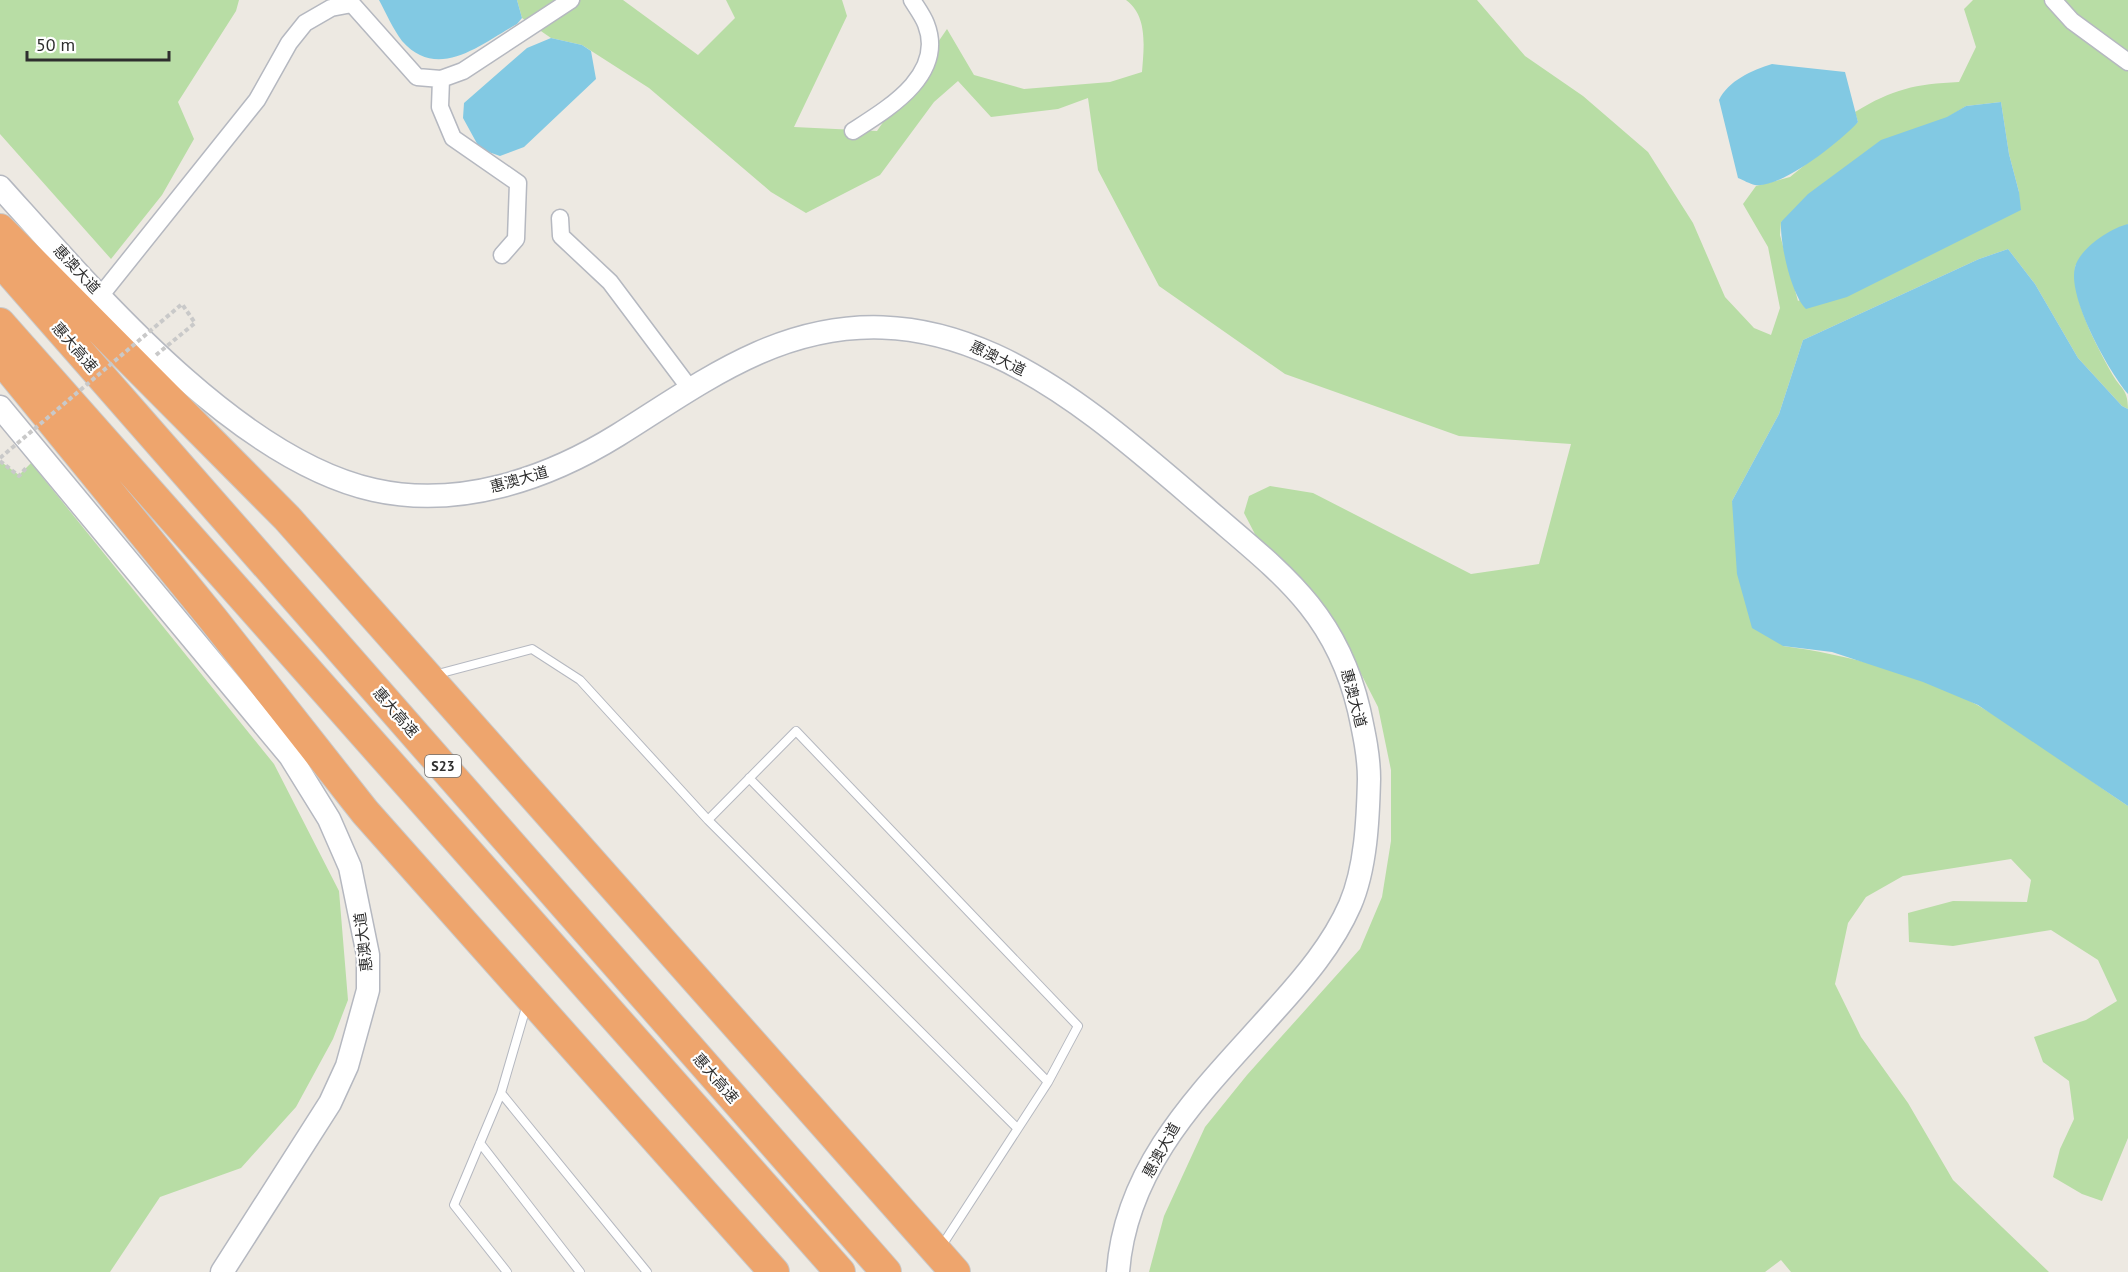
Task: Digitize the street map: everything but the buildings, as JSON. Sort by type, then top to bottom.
[{"type":"highway","points":[[0,229],[287,518],[947,1262]]},
{"type":"highway","name":"惠大高速","points":[[0,261],[886,1272]]},
{"type":"highway","name":"S23","points":[[0,323],[840,1272]]},
{"type":"highway","points":[[0,358],[213,619],[365,812],[774,1272]]},
{"type":"street","points":[[101,295],[257,100],[289,43],[305,23],[343,2],[352,4],[417,77],[441,79],[463,71],[571,0]]},
{"type":"street","points":[[853,131],[906,94],[924,68],[930,45],[927,25],[912,0]]},
{"type":"street","points":[[2053,0],[2072,21],[2128,62]]},
{"type":"street","points":[[441,79],[440,107],[453,138],[518,183],[516,239],[502,255]]},
{"type":"street","name":"惠澳大道","points":[[0,187],[156,355],[245,426],[294,458],[333,478],[379,491],[458,494],[540,476],[585,455],[691,390],[761,351],[830,330],[865,326],[900,327],[943,335],[976,346],[1052,385],[1164,472],[1271,564],[1304,597],[1340,648],[1354,690],[1369,773],[1361,862],[1351,903],[1320,957],[1178,1119],[1154,1157],[1130,1213],[1118,1272]]},
{"type":"street","points":[[560,218],[561,236],[610,282],[691,390]]},
{"type":"street","name":"惠澳大道","points":[[0,407],[290,756],[329,819],[350,867],[368,955],[368,990],[350,1058],[330,1103],[243,1235],[222,1272]]},
{"type":"lane","points":[[429,676],[532,649],[580,680],[708,820],[1017,1128]]},
{"type":"lane","points":[[708,820],[796,731],[1078,1026],[1048,1082],[1017,1128],[947,1262]]},
{"type":"lane","points":[[749,778],[1048,1082]]},
{"type":"lane","points":[[507,1272],[454,1205],[501,1093],[529,998]]},
{"type":"lane","points":[[501,1093],[647,1272]]},
{"type":"lane","points":[[480,1143],[579,1272]]},
{"type":"path","points":[[0,458],[182,304],[195,323],[156,355]]},
{"type":"green space","points":[[0,0],[239,0],[236,11],[178,102],[194,139],[162,195],[111,259],[0,134]]},
{"type":"green space","points":[[517,0],[623,0],[698,55],[735,18],[726,0],[842,0],[847,16],[794,127],[877,131],[947,29],[974,75],[1024,89],[1110,82],[1142,72],[1144,42],[1141,23],[1138,14],[1126,0],[1477,0],[1525,56],[1583,96],[1648,152],[1693,223],[1725,297],[1754,328],[1771,335],[1780,308],[1768,247],[1743,204],[1756,186],[1790,177],[1858,122],[1855,112],[1869,104],[1893,93],[1917,86],[1959,82],[1976,47],[1964,9],[1973,0],[2128,0],[2128,224],[2075,266],[2075,280],[2086,321],[2111,372],[2125,393],[2128,409],[2122,406],[2078,358],[2035,284],[2008,249],[1979,259],[1803,340],[1779,414],[1732,501],[1783,646],[1832,654],[1884,667],[1958,695],[2017,730],[2128,806],[2128,1138],[2102,1201],[2082,1194],[2053,1177],[2060,1149],[2074,1119],[2069,1081],[2043,1062],[2034,1037],[2086,1020],[2117,1001],[2098,960],[2051,930],[1953,946],[1909,942],[1908,913],[1953,901],[2027,902],[2031,880],[2011,859],[1903,876],[1866,897],[1848,923],[1835,984],[1861,1037],[1908,1103],[1953,1180],[2049,1272],[1791,1272],[1781,1260],[1765,1272],[1149,1272],[1164,1216],[1205,1127],[1247,1075],[1360,949],[1382,897],[1391,841],[1391,770],[1378,707],[1331,615],[1257,538],[1244,513],[1249,496],[1270,486],[1313,493],[1471,574],[1539,564],[1571,444],[1459,436],[1285,374],[1159,286],[1098,170],[1088,98],[1058,109],[991,117],[958,81],[934,102],[880,175],[806,213],[771,192],[649,88],[582,45],[551,38],[522,18]],"holes":[[[2001,102],[2009,154],[2019,192],[1798,301],[1780,235],[1781,222],[1966,106]]]},
{"type":"green space","points":[[0,461],[19,475],[31,463],[274,764],[339,891],[348,1000],[333,1039],[296,1107],[241,1168],[160,1197],[110,1272],[0,1272]]},
{"type":"water","points":[[379,0],[517,0],[522,18],[517,24],[474,49],[445,59],[430,58],[416,53],[402,41]]},
{"type":"water","points":[[551,38],[582,45],[591,51],[596,79],[524,147],[500,156],[480,149],[463,118],[464,103],[527,48]]},
{"type":"water","points":[[1772,64],[1845,72],[1858,122],[1825,151],[1795,172],[1780,180],[1755,185],[1738,178],[1719,100],[1728,87],[1741,77]]},
{"type":"water","points":[[2001,102],[2021,210],[1847,297],[1806,309],[1791,281],[1782,243],[1781,222],[1808,194],[1881,140],[1947,117],[1966,106]]},
{"type":"water","points":[[2128,224],[2128,394],[2110,368],[2091,333],[2077,296],[2074,280],[2078,260],[2089,246],[2105,234]]},
{"type":"water","points":[[2008,249],[2035,284],[2078,358],[2122,406],[2128,409],[2128,806],[1978,705],[1923,682],[1832,652],[1783,646],[1752,628],[1737,574],[1732,501],[1779,414],[1803,340],[1979,259]]}]
